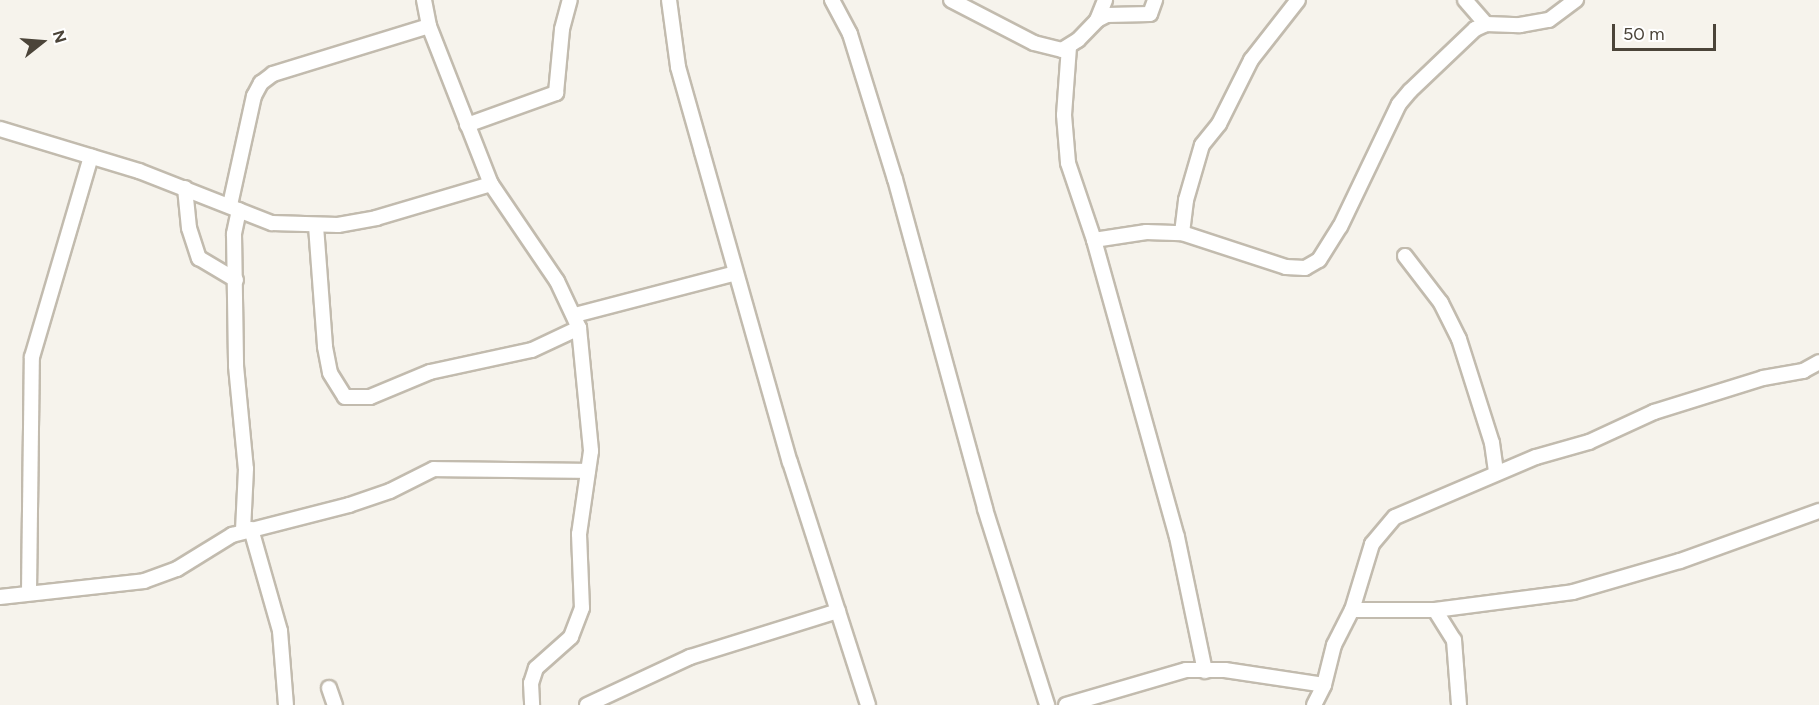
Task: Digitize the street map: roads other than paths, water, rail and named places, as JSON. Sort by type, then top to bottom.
[{"type":"street","points":[[424,0],[429,26],[491,184],[557,281],[577,322],[590,422],[588,471],[578,551],[582,608],[571,637],[536,668],[531,683],[532,705]]},
{"type":"street","points":[[466,125],[556,93],[562,29],[570,0]]},
{"type":"street","points":[[669,0],[678,67],[736,273],[868,705]]},
{"type":"street","points":[[832,0],[850,34],[895,178],[985,509],[1047,705]]},
{"type":"street","points":[[951,0],[1052,50],[1069,47],[1097,20],[1107,15],[1150,14],[1155,0]]},
{"type":"street","points":[[1097,20],[1105,0]]},
{"type":"street","points":[[1182,233],[1186,200],[1202,145],[1219,124],[1251,60],[1298,0]]},
{"type":"street","points":[[1464,0],[1486,24]]},
{"type":"street","points":[[1094,240],[1146,232],[1182,233],[1295,270],[1319,260],[1340,227],[1399,104],[1468,35],[1486,24],[1520,26],[1549,20],[1576,0]]},
{"type":"street","points":[[286,705],[280,631],[247,530],[246,469],[236,366],[235,208],[254,96],[261,83],[273,74],[429,26]]},
{"type":"street","points":[[1069,47],[1064,116],[1068,163],[1094,240],[1177,537],[1205,671]]},
{"type":"street","points":[[0,129],[91,156],[185,188],[272,223],[316,225],[376,218],[491,184]]},
{"type":"street","points":[[29,592],[32,357],[91,156]]},
{"type":"street","points":[[185,188],[189,228],[199,258],[236,280]]},
{"type":"street","points":[[316,225],[325,347],[330,373],[345,397],[370,397],[430,372],[532,350],[577,322],[736,273]]},
{"type":"street","points":[[1405,256],[1441,303],[1459,339],[1492,443],[1496,473]]},
{"type":"street","points":[[1314,705],[1324,686],[1334,645],[1352,610],[1372,544],[1384,526],[1416,506],[1547,453],[1589,441],[1654,412],[1763,378],[1803,371],[1819,362]]},
{"type":"street","points":[[0,597],[144,580],[177,569],[247,530],[349,506],[390,491],[434,469],[588,471]]},
{"type":"street","points":[[1352,610],[1435,610],[1573,592],[1680,561],[1819,511]]},
{"type":"street","points":[[1435,610],[1454,640],[1458,654],[1460,705]]},
{"type":"street","points":[[587,705],[690,657],[838,611]]},
{"type":"street","points":[[1066,705],[1107,700],[1186,670],[1225,670],[1324,686]]},
{"type":"street","points":[[329,688],[335,705]]}]
